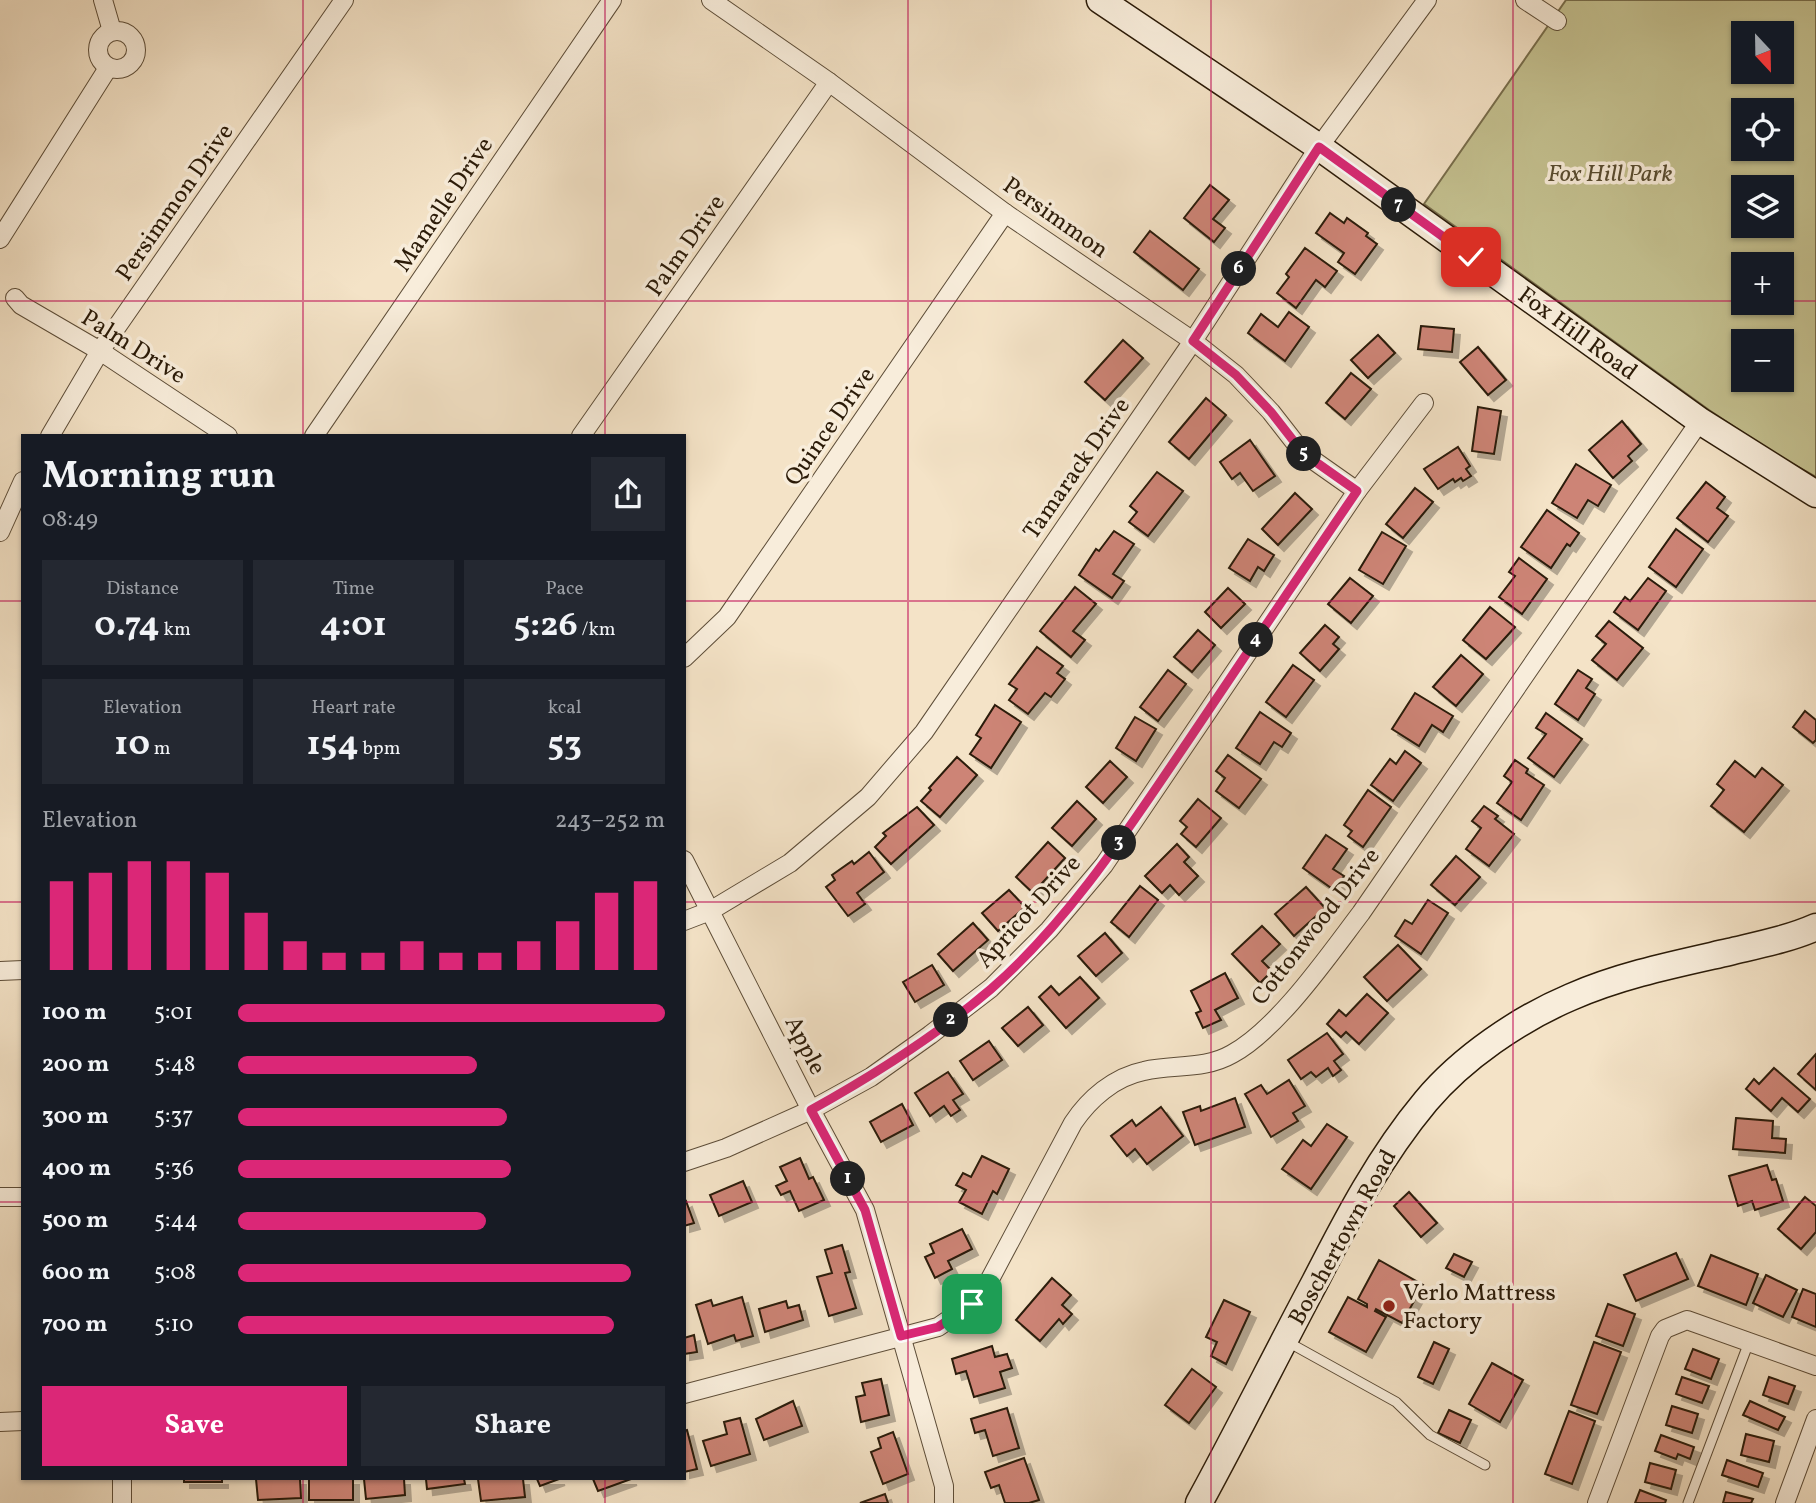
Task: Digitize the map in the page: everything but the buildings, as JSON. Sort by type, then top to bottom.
[{"type":"street","points":[[103,0],[112,32]]},
{"type":"street","name":"Persimmon Drive","points":[[51,434],[100,351],[344,0]]},
{"type":"street","name":"Mamelle Drive","points":[[315,434],[612,0]]},
{"type":"street","name":"Persimmon","points":[[711,0],[829,82],[1005,213],[1193,341],[1236,375],[1271,412],[1303,453],[1357,491]]},
{"type":"street","name":"Fox Hill Road","points":[[1100,0],[1319,147],[1700,421],[1816,494]]},
{"type":"street","name":"Tamarack Drive","points":[[686,920],[710,911],[790,863],[868,797],[924,732],[1193,341],[1319,147],[1427,0]]},
{"type":"street","points":[[1525,0],[1557,21]]},
{"type":"street","points":[[112,32],[125,32],[134,41],[135,59],[120,70],[108,68],[99,58],[98,45],[106,34],[112,32]]},
{"type":"street","points":[[0,239],[108,68]]},
{"type":"street","name":"Palm Drive","points":[[582,434],[829,82]]},
{"type":"street","name":"Quince Drive","points":[[686,656],[727,617],[1005,213]]},
{"type":"street","name":"Palm Drive","points":[[15,298],[21,305],[100,351],[225,434]]},
{"type":"street","name":"Apricot Drive","points":[[686,1161],[726,1148],[811,1110],[871,1077],[991,988],[1048,930],[1104,865],[1357,491],[1424,403]]},
{"type":"street","name":"Cottonwood Drive","points":[[686,1393],[938,1327],[972,1304],[989,1280],[1081,1110],[1094,1098],[1121,1078],[1145,1071],[1214,1063],[1251,1042],[1332,952],[1700,421]]},
{"type":"street","points":[[0,533],[21,486]]},
{"type":"street","name":"Apple","points":[[686,864],[865,1210],[944,1486],[944,1503]]},
{"type":"street","name":"Boschertown Road","points":[[1203,1502],[1353,1209],[1388,1153],[1427,1100],[1498,1037],[1534,1014],[1573,996],[1655,969],[1754,946],[1816,927]]},
{"type":"street","points":[[0,971],[21,970]]},
{"type":"street","points":[[0,1198],[21,1197]]},
{"type":"street","points":[[1597,1503],[1660,1336],[1665,1329],[1687,1320],[1816,1366]]},
{"type":"street","points":[[1784,1503],[1816,1419]]},
{"type":"street","points":[[0,1422],[21,1421]]},
{"type":"street","points":[[122,1480],[122,1503]]},
{"type":"lane","points":[[1284,1340],[1396,1402],[1430,1435],[1485,1465]]},
{"type":"lane","points":[[1688,1503],[1749,1342]]},
{"type":"green space","name":"Fox Hill Park","points":[[1566,0],[1816,0],[1816,477],[1709,410],[1424,204]]},
{"type":"place","name":"Verlo Mattress Factory","points":[[1389,1306]]},
{"type":"route","points":[[972,1304],[938,1327],[901,1336],[865,1210],[811,1110],[871,1077],[930,1035],[991,988],[1048,930],[1104,865],[1357,491],[1303,453],[1271,412],[1236,375],[1193,341],[1319,147],[1471,257]]}]
